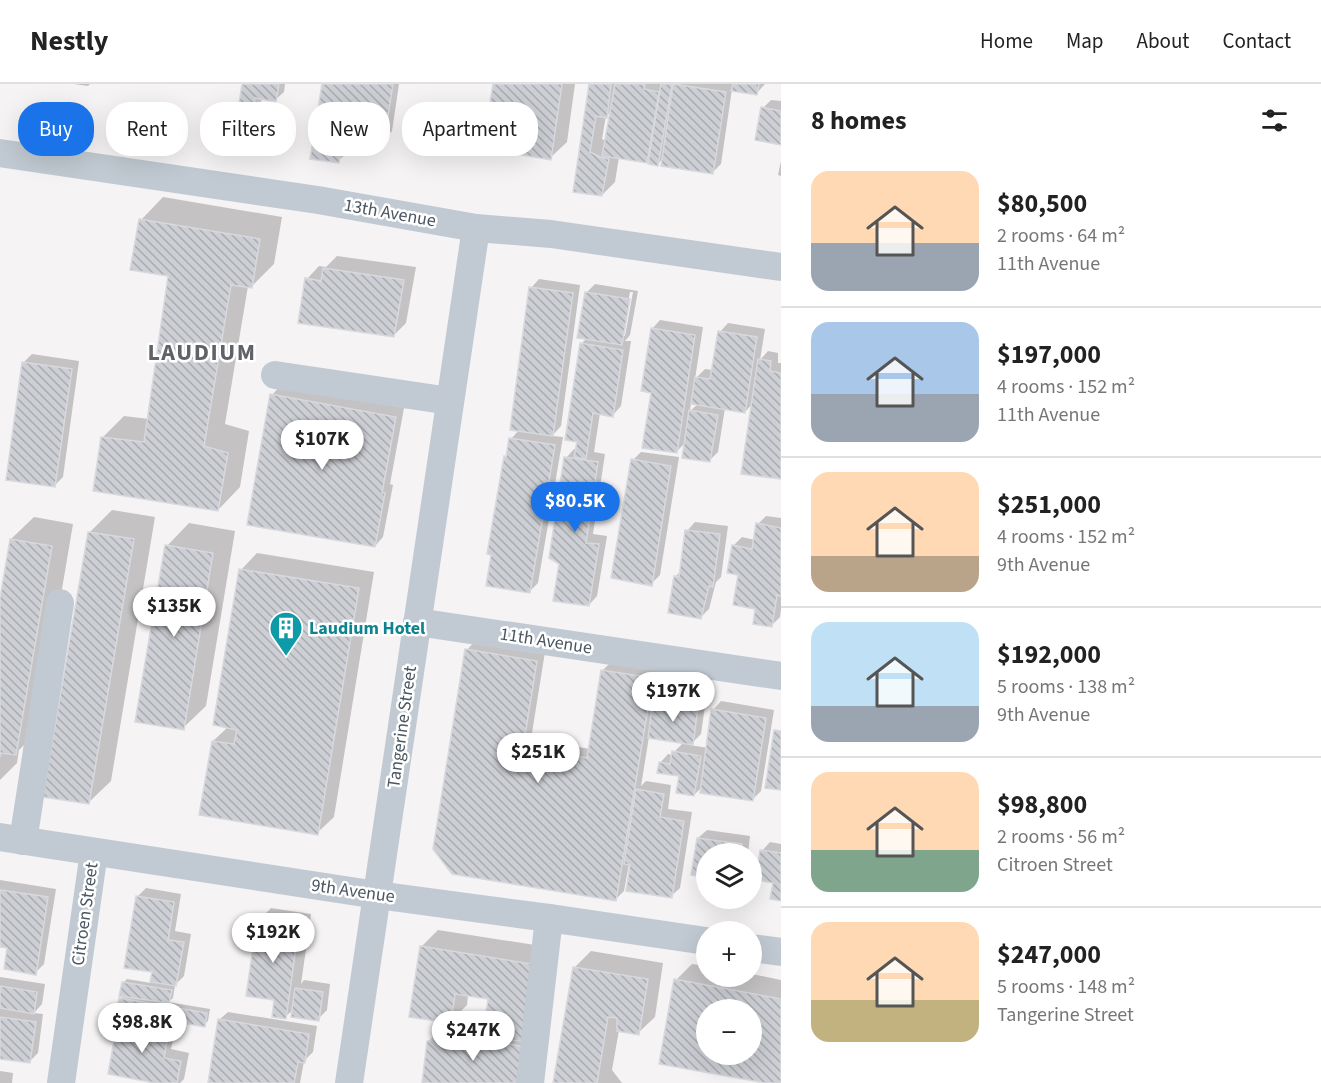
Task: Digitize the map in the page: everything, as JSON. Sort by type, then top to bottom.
[{"type":"street","name":"13th Avenue","points":[[0,153],[318,200],[476,228],[551,234],[781,267]]},
{"type":"street","name":"Tangerine Street","points":[[349,1083],[476,228]]},
{"type":"street","points":[[275,375],[450,401]]},
{"type":"street","points":[[12,839],[60,603]]},
{"type":"street","name":"11th Avenue","points":[[417,622],[781,676]]},
{"type":"street","name":"9th Avenue","points":[[12,839],[377,895],[696,940]]},
{"type":"street","name":"Citroen Street","points":[[61,1083],[94,852]]},
{"type":"street","points":[[530,1083],[549,918]]},
{"type":"street","points":[[762,949],[781,952]]},
{"type":"building","points":[[242,84],[279,84],[276,102],[255,98],[254,102],[239,102]]},
{"type":"building","points":[[322,84],[393,84],[390,103],[319,102]]},
{"type":"building","points":[[493,84],[562,84],[551,160],[528,156],[538,156],[538,102],[490,102]]},
{"type":"building","points":[[589,84],[611,84],[607,118],[596,116],[590,152],[609,159],[602,196],[573,192]]},
{"type":"building","points":[[615,84],[645,84],[644,89],[659,92],[647,163],[602,156]]},
{"type":"building","points":[[661,84],[672,84],[658,166],[648,164]]},
{"type":"building","points":[[673,84],[726,92],[713,174],[661,166]]},
{"type":"building","points":[[733,84],[759,84],[757,95],[731,91]]},
{"type":"building","points":[[761,107],[781,111],[781,145],[755,140]]},
{"type":"building","points":[[310,156],[340,156],[339,163],[310,159]]},
{"type":"building","points":[[139,219],[260,239],[252,288],[231,285],[204,446],[228,453],[218,511],[93,491],[101,437],[144,442],[168,276],[130,270]]},
{"type":"building","points":[[323,268],[404,280],[394,337],[298,323],[305,278],[321,281]]},
{"type":"building","points":[[529,287],[573,293],[553,436],[510,430]]},
{"type":"building","points":[[585,292],[630,299],[622,345],[577,338]]},
{"type":"building","points":[[651,328],[695,335],[677,453],[642,448],[651,393],[641,391]]},
{"type":"building","points":[[718,331],[757,337],[745,413],[691,404],[695,377],[710,379]]},
{"type":"building","points":[[580,343],[623,350],[613,417],[593,413],[586,459],[574,457],[577,442],[565,440]]},
{"type":"building","points":[[758,359],[771,361],[770,371],[781,373],[781,479],[741,474]]},
{"type":"building","points":[[22,362],[72,369],[55,487],[6,480]]},
{"type":"building","points":[[270,394],[396,417],[375,547],[247,525]]},
{"type":"building","points":[[689,410],[718,415],[710,462],[682,458]]},
{"type":"building","points":[[509,438],[555,445],[530,593],[486,586],[491,555],[487,554]]},
{"type":"building","points":[[564,457],[598,462],[586,543],[599,544],[589,606],[553,601],[559,564],[549,558]]},
{"type":"building","points":[[631,459],[671,466],[652,586],[611,578]]},
{"type":"building","points":[[756,523],[781,528],[781,596],[777,595],[772,627],[753,624],[755,609],[733,605],[738,575],[727,573],[732,545],[752,549]]},
{"type":"building","points":[[685,530],[720,534],[713,587],[709,586],[701,619],[668,613],[674,576],[679,577]]},
{"type":"building","points":[[88,532],[134,539],[89,804],[43,797]]},
{"type":"building","points":[[10,539],[52,546],[16,755],[1,753],[0,757],[0,598]]},
{"type":"building","points":[[165,545],[213,553],[184,730],[135,722]]},
{"type":"building","name":"Laudium Hotel","points":[[239,569],[359,588],[318,835],[199,815],[212,741],[234,744],[237,730],[213,725]]},
{"type":"building","points":[[465,649],[537,661],[523,748],[587,758],[601,670],[653,678],[616,901],[452,874],[433,849]]},
{"type":"building","points":[[653,700],[698,707],[693,745],[648,738]]},
{"type":"building","points":[[711,709],[766,718],[753,801],[700,793]]},
{"type":"building","points":[[774,730],[781,731],[781,790],[765,788]]},
{"type":"building","points":[[672,751],[701,756],[694,796],[676,793],[679,776],[657,773],[659,762],[670,764]]},
{"type":"building","points":[[636,789],[664,794],[660,817],[684,821],[672,898],[626,891],[630,865],[624,864]]},
{"type":"building","points":[[697,838],[734,843],[696,843]]},
{"type":"building","points":[[696,844],[696,876],[691,875]]},
{"type":"building","points":[[762,850],[781,853],[781,901],[770,899],[773,883],[762,881]]},
{"type":"building","points":[[0,890],[48,897],[36,975],[4,969],[7,948],[0,947]]},
{"type":"building","points":[[136,896],[174,902],[168,940],[184,942],[176,986],[150,982],[152,972],[124,968]]},
{"type":"building","points":[[257,920],[299,926],[286,1019],[272,1017],[274,1000],[246,996]]},
{"type":"building","points":[[420,946],[538,965],[525,1042],[483,1035],[488,999],[455,994],[451,1023],[409,1017]]},
{"type":"building","points":[[573,967],[648,979],[639,1035],[617,1031],[617,1018],[608,1017],[597,1083],[553,1083]]},
{"type":"building","points":[[674,979],[696,983],[696,987],[717,987],[781,999],[781,1083],[765,1083],[659,1064]]},
{"type":"building","points":[[122,982],[172,990],[169,1003],[119,996]]},
{"type":"building","points":[[0,986],[37,992],[34,1014],[0,1008]]},
{"type":"building","points":[[295,988],[323,992],[319,1021],[291,1017]]},
{"type":"building","points":[[119,998],[207,1013],[205,1027],[116,1012]]},
{"type":"building","points":[[0,1017],[36,1022],[30,1063],[0,1059]]},
{"type":"building","points":[[118,1019],[169,1029],[164,1058],[181,1061],[177,1083],[154,1083],[108,1074]]},
{"type":"building","points":[[218,1019],[309,1034],[305,1063],[298,1062],[294,1083],[208,1083]]},
{"type":"building","points":[[452,1035],[526,1047],[522,1083],[422,1083],[427,1041]]},
{"type":"place","name":"Laudium Hotel","points":[[286,657]]},
{"type":"district","name":"LAUDIUM","points":[[202,352]]}]
